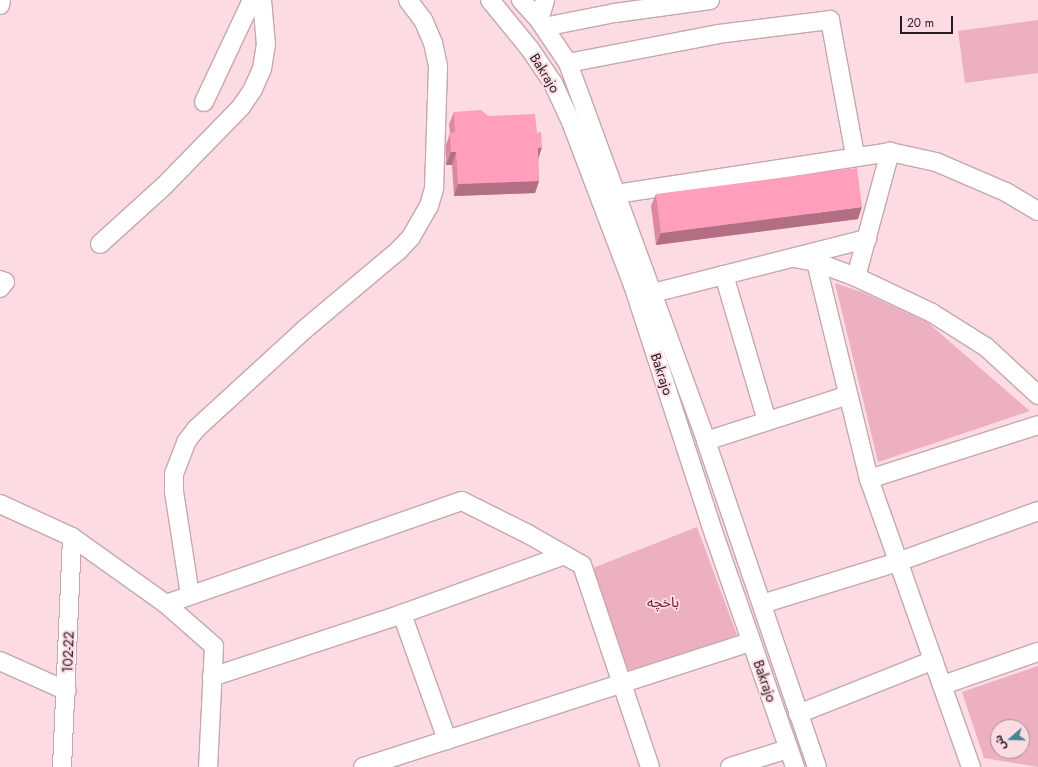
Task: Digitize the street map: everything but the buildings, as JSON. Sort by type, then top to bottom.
[{"type":"street","points":[[0,5],[1,0]]},
{"type":"street","points":[[204,102],[252,0]]},
{"type":"street","points":[[100,244],[164,186],[241,106],[253,89],[262,69],[266,45],[262,0]]},
{"type":"street","points":[[190,595],[174,492],[174,474],[186,442],[197,428],[305,329],[399,250],[422,222],[429,206],[434,188],[438,66],[433,43],[423,20],[408,0]]},
{"type":"street","name":"Bakrajo","points":[[490,0],[530,49],[553,83],[571,122],[633,285],[751,642],[795,767]]},
{"type":"street","name":"Bakrajo","points":[[521,0],[542,23],[568,63],[706,441],[817,767]]},
{"type":"street","points":[[545,0],[542,23],[710,0]]},
{"type":"street","points":[[568,63],[718,34],[830,20],[854,155]]},
{"type":"street","points":[[856,277],[890,152]]},
{"type":"street","points":[[616,194],[854,155],[890,152],[936,162],[1006,192],[1038,211]]},
{"type":"street","points":[[653,293],[867,239]]},
{"type":"street","points":[[794,258],[816,262],[856,277],[957,327],[1007,364],[1038,395]]},
{"type":"street","points":[[816,262],[869,479],[971,767]]},
{"type":"street","points":[[724,275],[767,421]]},
{"type":"street","points":[[0,280],[6,282],[0,288]]},
{"type":"street","points":[[706,441],[848,395]]},
{"type":"street","points":[[869,479],[1038,425]]},
{"type":"street","points":[[166,604],[462,501],[528,534],[582,565],[650,767]]},
{"type":"street","points":[[0,504],[72,537],[166,604],[214,646],[208,767]]},
{"type":"street","points":[[762,604],[898,562],[1038,511]]},
{"type":"street","name":"102-22","points":[[62,767],[67,691],[72,537]]},
{"type":"street","points":[[212,677],[402,614],[565,555]]},
{"type":"street","points":[[402,614],[447,740]]},
{"type":"street","points":[[363,767],[623,685],[751,642]]},
{"type":"street","points":[[943,685],[1038,652]]},
{"type":"street","points":[[798,714],[934,660]]},
{"type":"street","points":[[0,661],[67,691]]},
{"type":"street","points":[[730,767],[788,749]]},
{"type":"green space","points":[[1038,20],[1038,73],[965,83],[958,31]]},
{"type":"green space","points":[[835,283],[864,293],[927,322],[1030,411],[878,462]]},
{"type":"green space","name":"باخچە","points":[[697,527],[737,635],[628,676],[593,568]]},
{"type":"green space","points":[[1038,666],[1038,767],[990,759],[984,758],[962,692]]}]
